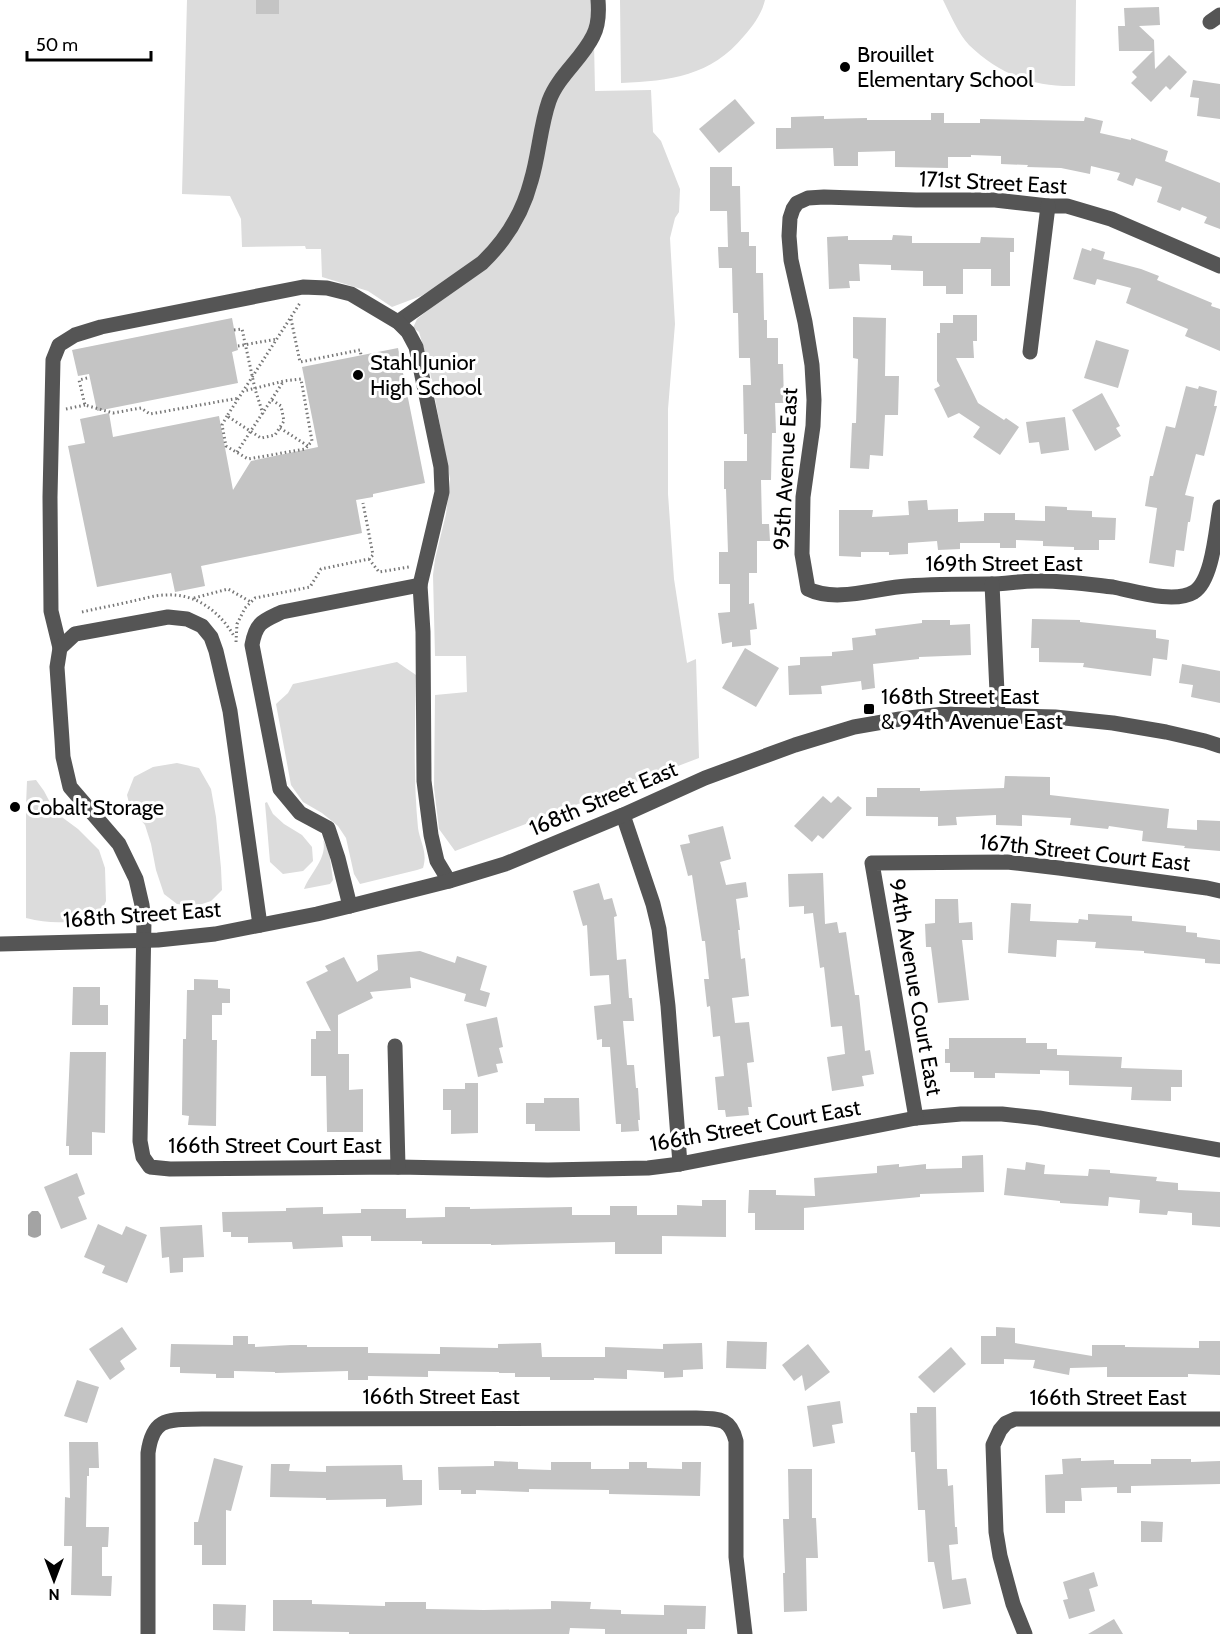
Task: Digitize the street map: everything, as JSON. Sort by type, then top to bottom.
[{"type":"street","points":[[398,322],[482,263],[507,233],[518,214],[531,181],[550,100],[593,36],[597,25],[598,0]]},
{"type":"street","name":"171st Street East","points":[[793,209],[797,203],[808,198],[824,197],[995,200],[1067,206],[1111,219],[1220,266]]},
{"type":"street","points":[[1030,352],[1048,206]]},
{"type":"street","name":"95th Avenue East","points":[[793,209],[789,236],[791,260],[805,322],[812,365],[814,399],[813,426],[802,497],[802,554],[808,590]]},
{"type":"street","points":[[143,940],[144,920],[136,879],[119,844],[70,787],[63,757],[57,667],[60,648],[51,611],[50,497],[53,360],[59,345],[75,335],[101,327],[303,287],[327,288],[351,294],[398,322],[408,332],[416,346],[441,467],[442,492],[420,585],[423,632],[424,781],[437,861],[448,881]]},
{"type":"street","name":"169th Street East","points":[[808,590],[842,595],[903,586],[992,584],[1036,580],[1074,582],[1158,596],[1190,594],[1200,588],[1205,579],[1220,507]]},
{"type":"street","points":[[992,584],[998,714]]},
{"type":"street","points":[[350,906],[328,828],[300,813],[280,789],[252,645],[254,631],[261,622],[282,612],[420,585]]},
{"type":"street","points":[[60,648],[75,634],[168,617],[187,619],[202,626],[211,637],[230,711],[260,925]]},
{"type":"street","name":"168th Street East","points":[[0,944],[158,940],[215,934],[350,906],[505,864],[705,778],[795,745],[854,728],[944,714],[998,714],[1113,723],[1166,732],[1220,746]]},
{"type":"street","points":[[624,814],[659,928],[668,1006],[680,1164]]},
{"type":"street","name":"167th Street Court East","points":[[872,863],[1007,862],[1220,891]]},
{"type":"street","name":"94th Avenue Court East","points":[[872,863],[916,1118]]},
{"type":"street","name":"166th Street Court East","points":[[143,940],[140,1141],[143,1157],[150,1167],[170,1169],[398,1167],[548,1170],[648,1168],[680,1164],[916,1118],[961,1114],[1039,1118],[1220,1150]]},
{"type":"street","points":[[395,1046],[398,1167]]},
{"type":"street","name":"166th Street East","points":[[148,1634],[148,1453],[150,1439],[164,1423],[174,1420],[214,1419],[696,1418],[717,1419],[728,1423],[736,1441],[736,1557],[745,1634]]},
{"type":"street","name":"166th Street East","points":[[1025,1634],[1013,1604],[996,1532],[993,1445],[1006,1423],[1015,1419],[1220,1419]]},
{"type":"path","points":[[244,391],[301,379],[312,441],[305,449],[248,459],[226,446],[222,425],[304,298]]},
{"type":"path","points":[[291,317],[300,362],[360,350],[361,355]]},
{"type":"path","points":[[234,330],[242,329],[252,377],[263,414]]},
{"type":"path","points":[[238,346],[278,339]]},
{"type":"path","points":[[85,405],[79,380],[87,378]]},
{"type":"path","points":[[237,452],[284,381]]},
{"type":"path","points":[[65,409],[85,405],[113,413],[141,408],[150,414],[239,398]]},
{"type":"path","points":[[227,416],[261,438],[275,435],[284,421],[281,406],[272,400]]},
{"type":"path","points":[[280,428],[308,446]]},
{"type":"path","points":[[369,560],[379,572],[413,566]]},
{"type":"path","points":[[193,599],[228,589],[251,602]]},
{"type":"shaded area","points":[[187,0],[594,0],[593,18],[585,38],[557,75],[524,187],[507,225],[479,260],[421,296],[392,307],[368,291],[322,277],[321,249],[306,249],[305,246],[242,247],[241,219],[230,196],[182,194]]},
{"type":"shaded area","points":[[620,0],[765,0],[751,28],[718,60],[704,68],[673,78],[621,83]]},
{"type":"shaded area","points":[[943,0],[1076,0],[1075,86],[1031,81],[1017,77],[992,64],[965,40]]},
{"type":"shaded area","points":[[594,42],[595,91],[651,90],[653,132],[661,141],[680,189],[679,212],[675,218],[670,238],[675,324],[668,409],[668,494],[674,579],[687,663],[696,659],[699,758],[455,851],[439,829],[434,788],[435,695],[467,692],[466,656],[435,656],[433,575],[446,514],[450,479],[429,366],[419,332],[413,328],[417,319],[460,284],[505,241],[559,90]]},
{"type":"shaded area","points":[[397,662],[416,675],[415,790],[418,828],[424,852],[423,868],[360,884],[354,874],[346,838],[338,826],[303,802],[291,785],[276,704],[288,693],[293,684]]},
{"type":"shaded area","points":[[177,763],[199,768],[211,789],[216,817],[222,890],[211,901],[196,906],[177,904],[164,894],[145,825],[130,807],[127,795],[134,777],[153,767]]},
{"type":"shaded area","points":[[36,780],[55,812],[78,829],[99,850],[105,868],[106,901],[100,915],[63,922],[46,922],[26,918],[27,781]]},
{"type":"shaded area","points":[[267,802],[273,814],[302,835],[312,847],[313,861],[303,871],[283,874],[270,862],[265,803]]},
{"type":"shaded area","points":[[323,840],[329,851],[333,880],[330,884],[304,889],[321,859]]},
{"type":"shaded area","points":[[32,1211],[38,1211],[41,1215],[41,1235],[35,1238],[28,1235],[28,1215]]},
{"type":"building","points":[[256,0],[279,0],[279,14],[256,14]]},
{"type":"building","points":[[1159,7],[1160,25],[1139,26],[1154,40],[1155,69],[1169,55],[1187,72],[1170,90],[1166,86],[1151,102],[1131,83],[1137,77],[1132,72],[1153,51],[1119,51],[1118,26],[1125,26],[1124,8]]},
{"type":"building","points":[[1193,80],[1220,84],[1220,119],[1197,116],[1199,98],[1190,97]]},
{"type":"building","points":[[735,99],[755,123],[719,153],[699,129]]},
{"type":"building","points":[[931,113],[944,113],[944,123],[980,123],[980,119],[1084,121],[1085,117],[1103,121],[1100,133],[1131,140],[1131,138],[1168,151],[1165,161],[1220,183],[1220,229],[1204,223],[1207,217],[1182,207],[1180,211],[1157,202],[1162,187],[1136,178],[1133,186],[1117,180],[1120,173],[1091,166],[1090,174],[1061,168],[1001,164],[1001,156],[971,155],[971,157],[948,157],[948,168],[895,167],[895,151],[858,152],[858,166],[834,166],[833,148],[776,149],[776,128],[791,128],[791,117],[931,120]]},
{"type":"building","points":[[710,167],[732,167],[732,186],[740,186],[741,232],[749,232],[749,246],[756,246],[756,273],[763,273],[764,320],[767,320],[767,338],[778,338],[778,364],[783,364],[784,403],[775,403],[776,433],[772,433],[771,480],[761,480],[762,524],[769,524],[770,541],[757,541],[757,573],[749,573],[749,604],[754,603],[757,629],[750,630],[751,645],[732,647],[732,642],[722,644],[718,613],[730,612],[730,584],[719,584],[719,552],[728,552],[724,461],[747,461],[743,385],[751,385],[750,358],[739,358],[738,313],[733,313],[732,268],[719,268],[718,247],[728,247],[727,211],[710,211]]},
{"type":"building","points":[[893,235],[912,236],[912,243],[980,243],[981,237],[1014,238],[1014,252],[1010,252],[1010,286],[991,286],[991,269],[963,269],[963,294],[946,294],[946,286],[923,286],[923,271],[891,270],[891,265],[859,264],[860,281],[849,281],[850,288],[829,289],[827,237],[848,236],[848,240],[892,240]]},
{"type":"building","points":[[1082,248],[1105,252],[1103,259],[1159,276],[1157,280],[1212,303],[1211,306],[1220,309],[1220,351],[1185,336],[1188,329],[1126,303],[1131,288],[1097,279],[1095,285],[1073,279]]},
{"type":"building","points":[[953,315],[977,315],[977,341],[973,341],[974,358],[956,358],[978,403],[1019,427],[1000,455],[973,437],[980,427],[959,413],[948,418],[934,389],[940,386],[937,381],[937,333],[940,333],[940,323],[953,323]]},
{"type":"building","points":[[853,317],[886,318],[885,376],[899,376],[898,415],[885,415],[883,456],[870,455],[869,469],[850,468],[852,423],[856,423],[858,359],[853,358]]},
{"type":"building","points":[[232,318],[238,350],[232,352],[238,383],[97,411],[89,374],[78,376],[72,350]]},
{"type":"building","points":[[1096,340],[1129,350],[1118,388],[1084,378]]},
{"type":"building","points":[[398,348],[425,483],[356,500],[362,533],[201,566],[205,586],[175,592],[171,573],[97,587],[68,446],[85,443],[80,419],[109,413],[113,437],[219,416],[233,490],[251,461],[318,447],[302,367]]},
{"type":"building","points":[[1186,386],[1198,389],[1199,386],[1217,391],[1214,406],[1217,406],[1204,456],[1196,454],[1185,495],[1194,497],[1184,551],[1176,550],[1174,567],[1149,563],[1157,508],[1145,506],[1150,476],[1153,476],[1166,426],[1175,428]]},
{"type":"building","points":[[1102,393],[1120,426],[1116,428],[1121,436],[1095,451],[1072,410]]},
{"type":"building","points":[[1065,417],[1069,450],[1041,454],[1039,442],[1029,443],[1026,422]]},
{"type":"building","points":[[927,500],[928,510],[958,509],[958,522],[984,521],[984,513],[1015,513],[1015,520],[1045,521],[1045,506],[1092,511],[1092,517],[1116,518],[1115,540],[1099,540],[1099,550],[1074,550],[1074,547],[1043,546],[1043,541],[1016,540],[1016,548],[1000,548],[1000,543],[960,543],[960,549],[938,550],[937,541],[908,543],[908,554],[889,555],[889,552],[861,552],[861,557],[839,556],[839,510],[873,510],[872,517],[909,515],[908,501]]},
{"type":"building","points":[[1032,619],[1080,620],[1080,622],[1156,630],[1156,638],[1169,640],[1167,660],[1153,658],[1151,676],[1083,667],[1084,663],[1039,662],[1039,648],[1031,648]]},
{"type":"building","points":[[922,620],[950,620],[950,625],[970,624],[971,655],[919,657],[919,659],[873,664],[875,688],[862,690],[861,681],[821,686],[822,694],[789,695],[788,666],[800,665],[800,657],[832,656],[832,652],[853,650],[852,638],[876,635],[875,629],[922,623]]},
{"type":"building","points":[[745,648],[779,668],[756,707],[722,688]]},
{"type":"building","points":[[1182,664],[1220,671],[1220,703],[1191,697],[1193,685],[1179,683]]},
{"type":"building","points":[[1005,776],[1050,777],[1050,795],[1169,809],[1167,828],[1197,830],[1197,820],[1220,821],[1220,851],[1142,841],[1143,831],[1109,826],[1108,829],[1070,825],[1071,818],[1022,815],[1022,826],[996,825],[996,815],[956,817],[957,825],[938,826],[938,817],[866,816],[866,797],[877,797],[877,788],[920,788],[920,791],[1004,788]]},
{"type":"building","points":[[823,796],[831,803],[838,796],[852,808],[823,839],[818,835],[812,842],[794,826]]},
{"type":"building","points":[[723,826],[731,859],[720,862],[726,885],[746,882],[748,897],[736,899],[741,959],[745,958],[749,996],[732,998],[735,1023],[749,1022],[754,1062],[747,1063],[752,1107],[748,1107],[749,1115],[726,1117],[725,1110],[718,1110],[715,1077],[724,1076],[720,1036],[713,1037],[710,1006],[707,1007],[704,979],[709,979],[705,941],[702,941],[692,875],[688,876],[680,845],[690,843],[688,835]]},
{"type":"building","points":[[823,873],[825,924],[837,922],[839,933],[846,932],[855,995],[859,995],[865,1051],[870,1050],[874,1074],[862,1076],[864,1086],[832,1091],[827,1057],[845,1054],[842,1026],[831,1027],[824,967],[820,968],[813,913],[804,914],[804,906],[789,907],[788,874]]},
{"type":"building","points":[[599,883],[604,900],[612,898],[617,916],[614,917],[617,960],[626,959],[629,998],[632,998],[634,1021],[623,1021],[627,1065],[634,1065],[636,1088],[638,1088],[639,1131],[621,1132],[621,1124],[616,1124],[610,1047],[602,1047],[602,1039],[597,1040],[594,1006],[611,1004],[609,975],[590,976],[587,925],[583,926],[573,891]]},
{"type":"building","points":[[935,899],[958,899],[959,923],[972,922],[973,940],[962,940],[969,1000],[938,1003],[931,947],[926,947],[925,924],[935,923]]},
{"type":"building","points":[[1011,903],[1031,904],[1030,921],[1078,923],[1079,919],[1088,920],[1088,914],[1132,916],[1132,921],[1186,926],[1186,932],[1197,933],[1197,937],[1220,940],[1220,964],[1205,963],[1205,959],[1144,953],[1144,951],[1095,948],[1096,942],[1057,940],[1056,957],[1008,953]]},
{"type":"building","points":[[420,951],[455,963],[457,956],[487,966],[480,990],[490,993],[486,1007],[464,1001],[466,994],[410,977],[411,988],[370,992],[373,998],[338,1015],[338,1054],[349,1054],[349,1090],[363,1089],[363,1132],[327,1132],[326,1076],[311,1076],[311,1039],[316,1039],[316,1031],[331,1031],[306,982],[328,971],[325,966],[344,957],[357,982],[378,970],[377,955]]},
{"type":"building","points":[[194,979],[218,980],[218,988],[230,989],[230,1003],[222,1003],[222,1015],[212,1015],[212,1040],[217,1040],[216,1126],[188,1125],[189,1116],[182,1115],[183,1039],[186,1039],[187,990],[194,990]]},
{"type":"building","points":[[73,987],[100,987],[100,1005],[108,1005],[108,1025],[72,1025]]},
{"type":"building","points":[[497,1017],[503,1047],[499,1048],[503,1063],[496,1064],[498,1072],[478,1077],[466,1024]]},
{"type":"building","points":[[949,1038],[1026,1038],[1026,1043],[1047,1043],[1047,1049],[1057,1049],[1057,1055],[1122,1057],[1121,1068],[1182,1070],[1182,1087],[1171,1087],[1171,1101],[1131,1100],[1132,1087],[1069,1085],[1069,1071],[1040,1070],[1040,1074],[995,1073],[995,1078],[974,1078],[974,1072],[950,1072],[950,1063],[945,1063],[945,1049],[949,1049]]},
{"type":"building","points":[[70,1052],[106,1052],[105,1133],[92,1132],[92,1155],[69,1155],[69,1146],[66,1146]]},
{"type":"building","points":[[465,1083],[478,1083],[478,1133],[451,1134],[451,1110],[443,1110],[443,1089],[465,1089]]},
{"type":"building","points":[[544,1098],[579,1098],[580,1131],[535,1131],[535,1124],[526,1124],[526,1103],[544,1103]]},
{"type":"building","points":[[983,1155],[984,1192],[920,1194],[920,1197],[804,1208],[804,1230],[755,1230],[755,1213],[748,1213],[749,1190],[776,1190],[776,1195],[815,1196],[814,1178],[877,1173],[877,1166],[899,1164],[899,1167],[926,1164],[926,1169],[962,1168],[962,1156]]},
{"type":"building","points":[[1026,1162],[1045,1165],[1044,1174],[1088,1176],[1089,1169],[1110,1170],[1110,1173],[1157,1177],[1156,1181],[1178,1183],[1178,1190],[1220,1192],[1220,1227],[1192,1225],[1192,1213],[1168,1211],[1167,1215],[1139,1213],[1140,1200],[1109,1197],[1108,1206],[1060,1203],[1060,1201],[1004,1195],[1007,1168],[1025,1170]]},
{"type":"building","points":[[77,1173],[85,1194],[78,1197],[87,1219],[61,1229],[44,1187]]},
{"type":"building","points":[[702,1200],[726,1200],[726,1237],[662,1236],[662,1254],[615,1254],[615,1242],[422,1244],[422,1241],[371,1241],[371,1236],[342,1236],[343,1247],[293,1249],[292,1242],[248,1243],[248,1237],[231,1237],[231,1232],[223,1232],[222,1212],[286,1211],[286,1208],[323,1207],[323,1214],[361,1213],[361,1209],[406,1209],[406,1218],[445,1217],[445,1207],[470,1207],[470,1209],[572,1207],[572,1215],[610,1215],[610,1206],[637,1206],[637,1215],[677,1215],[677,1205],[702,1206]]},
{"type":"building","points":[[98,1224],[122,1235],[126,1226],[147,1235],[127,1283],[102,1273],[105,1266],[84,1257]]},
{"type":"building","points":[[202,1225],[204,1257],[183,1258],[183,1272],[170,1273],[169,1257],[162,1258],[160,1227]]},
{"type":"building","points":[[122,1327],[137,1349],[120,1361],[125,1369],[110,1380],[89,1349]]},
{"type":"building","points":[[996,1327],[1015,1328],[1015,1343],[1092,1356],[1092,1345],[1199,1348],[1199,1341],[1220,1341],[1220,1375],[1107,1377],[1107,1367],[1070,1368],[1069,1375],[1033,1368],[1035,1360],[1004,1359],[1004,1364],[981,1364],[981,1336],[996,1336]]},
{"type":"building","points":[[233,1336],[248,1336],[248,1344],[255,1344],[255,1347],[307,1345],[307,1347],[368,1347],[368,1353],[440,1354],[440,1347],[498,1348],[498,1344],[541,1343],[542,1357],[605,1357],[605,1347],[663,1349],[663,1344],[702,1343],[703,1369],[683,1370],[683,1377],[664,1378],[664,1372],[627,1370],[627,1379],[594,1378],[594,1380],[550,1380],[550,1377],[515,1377],[515,1373],[499,1372],[428,1371],[428,1377],[368,1376],[368,1380],[348,1380],[348,1371],[275,1373],[234,1371],[234,1378],[216,1378],[216,1374],[180,1373],[180,1367],[170,1367],[171,1344],[233,1345]]},
{"type":"building","points":[[727,1341],[767,1342],[766,1369],[726,1368]]},
{"type":"building","points":[[808,1344],[830,1372],[805,1391],[802,1375],[794,1381],[782,1365]]},
{"type":"building","points":[[951,1347],[966,1364],[934,1393],[918,1377]]},
{"type":"building","points":[[77,1380],[99,1387],[87,1423],[64,1416]]},
{"type":"building","points":[[840,1401],[843,1423],[832,1425],[835,1443],[813,1447],[807,1406]]},
{"type":"building","points":[[917,1407],[936,1407],[937,1469],[947,1469],[948,1486],[953,1485],[955,1527],[957,1527],[958,1544],[949,1545],[952,1580],[966,1578],[971,1604],[943,1609],[934,1562],[928,1562],[925,1510],[918,1510],[915,1452],[911,1452],[910,1413],[917,1413]]},
{"type":"building","points":[[69,1442],[98,1442],[99,1468],[89,1468],[89,1476],[87,1476],[86,1527],[109,1527],[108,1547],[102,1547],[102,1576],[112,1576],[111,1596],[71,1595],[72,1546],[64,1546],[65,1497],[70,1498]]},
{"type":"building","points":[[214,1458],[243,1466],[231,1511],[226,1510],[226,1565],[202,1565],[202,1545],[194,1545],[194,1522],[198,1522]]},
{"type":"building","points":[[1081,1458],[1081,1461],[1114,1460],[1114,1464],[1151,1464],[1151,1459],[1191,1459],[1191,1462],[1220,1461],[1220,1484],[1131,1486],[1131,1493],[1117,1493],[1117,1487],[1081,1488],[1082,1501],[1065,1501],[1065,1513],[1046,1513],[1045,1475],[1063,1474],[1062,1459]]},
{"type":"building","points":[[494,1461],[518,1462],[518,1469],[551,1470],[551,1462],[591,1462],[591,1469],[629,1469],[629,1462],[647,1462],[647,1468],[682,1469],[682,1462],[701,1462],[700,1496],[609,1494],[609,1490],[529,1489],[529,1492],[476,1490],[476,1494],[461,1494],[461,1490],[439,1490],[438,1467],[494,1466]]},
{"type":"building","points":[[271,1464],[290,1464],[289,1471],[326,1472],[326,1466],[402,1465],[403,1480],[422,1480],[422,1505],[386,1507],[386,1499],[326,1500],[326,1498],[270,1497]]},
{"type":"building","points":[[788,1469],[812,1469],[812,1518],[816,1518],[818,1558],[806,1558],[807,1611],[784,1612],[783,1519],[789,1519]]},
{"type":"building","points":[[1141,1521],[1163,1522],[1162,1542],[1141,1542]]},
{"type":"building","points":[[1094,1572],[1098,1586],[1089,1589],[1095,1611],[1069,1619],[1063,1600],[1068,1599],[1063,1582]]},
{"type":"building","points":[[273,1600],[312,1600],[312,1604],[385,1606],[385,1602],[426,1602],[426,1609],[484,1610],[551,1609],[551,1601],[591,1602],[590,1609],[621,1610],[621,1614],[664,1615],[664,1605],[706,1606],[705,1629],[687,1629],[687,1634],[605,1634],[605,1629],[570,1628],[569,1634],[349,1634],[349,1632],[273,1631]]},
{"type":"building","points":[[213,1604],[246,1605],[245,1631],[213,1630]]},
{"type":"building","points":[[1114,1619],[1123,1634],[1088,1634]]},
{"type":"place","name":"Brouillet Elementary School","points":[[845,67]]},
{"type":"place","name":"Stahl Junior High School","points":[[358,375]]},
{"type":"place","name":"168th Street East & 94th Avenue East","points":[[869,709]]},
{"type":"place","name":"Cobalt Storage","points":[[15,807]]}]
